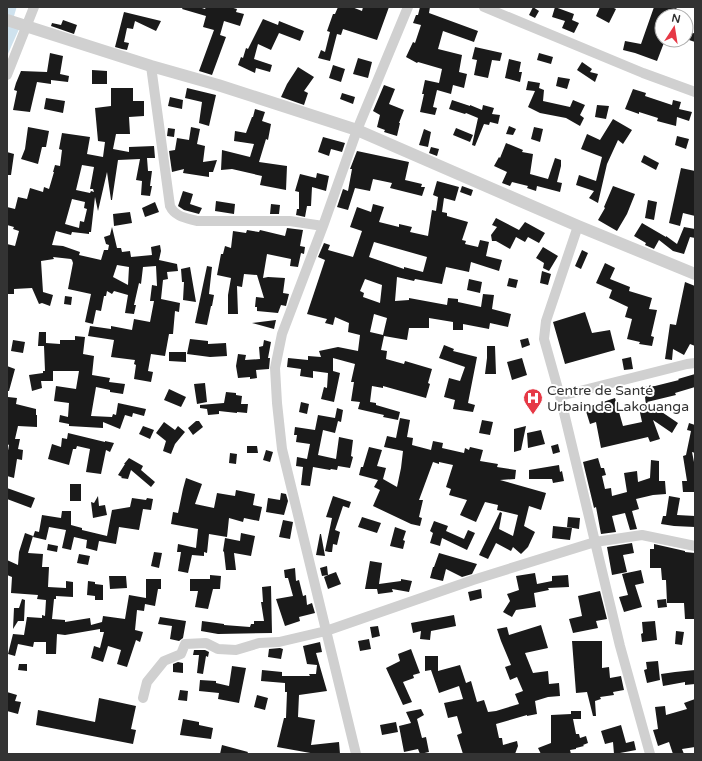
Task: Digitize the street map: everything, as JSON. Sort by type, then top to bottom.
[{"type":"street","points":[[7,75],[34,7]]},
{"type":"street","points":[[356,754],[282,449],[276,403],[275,368],[282,334],[323,226],[357,130],[408,7]]},
{"type":"street","points":[[484,7],[643,73],[695,92]]},
{"type":"street","points":[[7,20],[151,66],[218,85],[357,130],[578,226],[695,274]]},
{"type":"street","points":[[151,66],[170,206],[173,212],[197,221],[290,221],[323,226]]},
{"type":"street","points":[[578,226],[546,321],[544,339],[560,396],[620,646],[650,754]]},
{"type":"street","points":[[560,396],[695,363]]},
{"type":"street","points":[[143,698],[147,682],[164,662],[181,654],[185,644],[206,643],[218,649],[236,650],[259,643],[279,642],[326,631],[473,580],[595,542],[642,535],[695,546]]},
{"type":"water","points":[[7,24],[19,29],[7,56]]},
{"type":"building","points":[[183,7],[199,7],[205,9],[206,7],[230,7],[237,9],[236,12],[244,14],[240,26],[224,21],[220,35],[226,37],[212,75],[199,71],[214,30],[203,27],[206,16],[182,9]]},
{"type":"building","points":[[338,7],[352,7],[362,11],[363,7],[389,7],[377,40],[343,29],[341,35],[337,34],[330,61],[318,58],[321,50],[325,52],[330,32],[327,31],[333,14],[335,14]]},
{"type":"building","points":[[420,7],[430,7],[429,13],[478,31],[474,42],[443,31],[438,49],[462,55],[459,72],[467,74],[464,88],[453,85],[451,94],[437,90],[433,107],[437,108],[435,115],[420,112],[424,94],[422,94],[425,80],[439,83],[442,69],[418,62],[417,63],[406,57],[413,42],[415,43],[421,25],[413,23],[416,15],[418,15]]},
{"type":"building","points":[[533,7],[539,11],[535,18],[529,15]]},
{"type":"building","points":[[555,7],[574,14],[572,20],[579,23],[574,33],[562,28],[565,21],[552,17]]},
{"type":"building","points":[[600,7],[612,7],[616,9],[609,23],[596,16]]},
{"type":"building","points":[[654,7],[677,7],[654,8],[654,48],[662,48],[657,61],[623,50],[625,41],[641,44]]},
{"type":"building","points":[[124,12],[161,21],[156,31],[135,21],[133,29],[127,28],[124,42],[129,43],[127,50],[115,47]]},
{"type":"building","points":[[263,19],[278,25],[279,21],[304,31],[300,41],[279,33],[271,50],[258,44],[254,59],[272,65],[270,72],[256,68],[255,73],[238,65]]},
{"type":"building","points":[[63,20],[77,25],[74,34],[51,26],[52,23],[61,25]]},
{"type":"building","points":[[475,47],[502,53],[500,61],[492,60],[488,78],[474,75],[477,60],[472,59]]},
{"type":"building","points":[[50,53],[63,56],[60,74],[69,76],[68,82],[51,80],[51,84],[37,82],[30,112],[13,110],[17,91],[14,90],[21,71],[47,72]]},
{"type":"building","points":[[539,53],[553,57],[551,64],[537,60]]},
{"type":"building","points":[[358,58],[372,62],[368,78],[353,74]]},
{"type":"building","points":[[509,59],[521,62],[519,72],[522,72],[520,82],[505,78]]},
{"type":"building","points":[[582,62],[592,69],[590,72],[598,74],[595,82],[577,70]]},
{"type":"building","points":[[333,65],[345,69],[341,82],[329,78]]},
{"type":"building","points":[[298,67],[314,77],[304,91],[308,93],[304,105],[281,97]]},
{"type":"building","points":[[92,70],[107,71],[107,84],[92,84]]},
{"type":"building","points":[[558,77],[570,79],[567,89],[556,86]]},
{"type":"building","points":[[528,81],[540,83],[539,88],[544,90],[543,101],[570,107],[573,100],[585,105],[580,115],[584,118],[580,126],[566,118],[540,113],[528,107],[535,91],[526,90]]},
{"type":"building","points":[[384,85],[395,89],[389,104],[404,110],[399,123],[397,136],[384,132],[385,130],[377,127],[380,115],[373,111]]},
{"type":"building","points":[[111,88],[133,88],[133,101],[144,101],[144,116],[129,117],[130,134],[116,134],[113,149],[129,152],[129,147],[154,146],[155,158],[147,158],[148,171],[152,171],[150,196],[141,195],[142,181],[136,180],[140,159],[118,160],[112,200],[107,172],[98,211],[95,197],[91,232],[89,232],[89,234],[72,232],[71,235],[56,231],[52,245],[63,246],[80,252],[79,255],[101,260],[104,250],[108,250],[109,245],[106,244],[104,237],[110,235],[112,227],[117,248],[121,248],[122,252],[130,251],[131,257],[152,255],[151,247],[160,245],[161,251],[159,260],[177,264],[178,271],[167,272],[168,279],[163,280],[161,299],[180,303],[179,312],[175,311],[173,334],[169,334],[165,356],[151,354],[148,371],[153,372],[151,382],[134,379],[136,365],[134,364],[135,360],[111,357],[114,340],[88,336],[90,326],[111,329],[111,326],[132,330],[134,319],[150,322],[154,301],[150,301],[152,285],[157,286],[156,266],[143,267],[141,284],[139,283],[134,305],[136,305],[134,314],[125,313],[128,295],[114,291],[112,294],[107,291],[106,296],[104,296],[101,311],[96,310],[93,324],[85,322],[91,294],[68,289],[73,263],[71,259],[53,257],[54,259],[41,261],[43,292],[53,295],[50,306],[42,303],[39,304],[32,288],[14,289],[14,294],[7,294],[7,244],[15,246],[19,231],[13,229],[14,227],[7,225],[7,207],[15,209],[18,197],[27,199],[30,188],[43,192],[44,187],[49,189],[55,165],[60,166],[62,150],[59,149],[62,133],[90,137],[87,154],[103,157],[105,142],[98,141],[95,108],[111,106]],"holes":[[[82,165],[94,167],[90,189],[93,189],[94,192],[91,191],[90,193],[76,190]],[[72,199],[85,202],[84,208],[87,209],[84,222],[80,221],[79,228],[65,224]],[[117,265],[129,267],[128,285],[113,277]]]},
{"type":"building","points":[[187,88],[216,95],[209,126],[199,123],[202,102],[185,98]]},
{"type":"building","points":[[633,89],[646,93],[645,96],[672,105],[673,100],[681,102],[679,109],[692,112],[689,121],[677,117],[676,126],[657,121],[658,118],[625,109]]},
{"type":"building","points":[[342,93],[355,97],[353,104],[340,99]]},
{"type":"building","points":[[170,97],[183,100],[182,109],[168,106]]},
{"type":"building","points":[[46,98],[65,101],[63,113],[44,109]]},
{"type":"building","points":[[452,100],[482,110],[483,105],[494,108],[492,114],[500,115],[498,124],[490,122],[489,125],[484,124],[475,146],[472,145],[478,118],[466,113],[465,114],[449,109]]},
{"type":"building","points":[[597,105],[609,106],[606,119],[595,117]]},
{"type":"building","points":[[255,109],[265,112],[262,121],[271,124],[268,140],[266,139],[259,162],[287,166],[286,190],[260,185],[262,176],[232,169],[221,170],[222,150],[250,157],[254,144],[234,141],[235,131],[246,133]]},
{"type":"building","points":[[613,119],[632,130],[623,144],[618,140],[607,164],[598,203],[589,198],[594,191],[576,185],[579,175],[596,181],[602,157],[581,149],[587,134],[600,140]]},
{"type":"building","points":[[509,126],[516,129],[513,135],[506,134]]},
{"type":"building","points":[[28,127],[49,131],[46,147],[42,147],[38,164],[21,159],[25,149]]},
{"type":"building","points":[[191,127],[200,129],[197,144],[205,146],[203,162],[217,160],[213,172],[209,172],[209,177],[183,173],[184,169],[172,172],[169,151],[175,150],[177,138],[189,140]]},
{"type":"building","points":[[534,127],[543,129],[540,142],[531,139]]},
{"type":"building","points":[[168,128],[175,129],[174,137],[167,136]]},
{"type":"building","points":[[456,128],[473,135],[470,142],[453,135]]},
{"type":"building","points":[[424,129],[431,132],[428,147],[419,145]]},
{"type":"building","points":[[677,136],[689,139],[686,149],[675,145]]},
{"type":"building","points":[[323,137],[345,143],[342,152],[331,149],[329,156],[318,152]]},
{"type":"building","points":[[506,143],[523,150],[522,152],[533,154],[530,174],[548,179],[555,158],[561,160],[557,182],[562,183],[560,192],[537,186],[536,191],[527,188],[528,186],[512,182],[510,186],[502,183],[507,172],[494,166],[499,157],[500,158]]},
{"type":"building","points":[[431,147],[439,149],[437,156],[429,153]]},
{"type":"building","points":[[357,151],[409,162],[405,180],[422,184],[421,187],[425,187],[422,196],[390,188],[392,183],[373,179],[370,191],[355,188],[348,210],[337,207],[343,189],[348,191],[352,169],[350,169]]},
{"type":"building","points":[[7,152],[14,154],[11,175],[7,175]]},
{"type":"building","points":[[644,155],[659,163],[656,170],[641,162]]},
{"type":"building","points":[[681,168],[695,171],[695,216],[683,213],[680,226],[669,223]]},
{"type":"building","points":[[317,173],[329,176],[326,191],[312,187],[311,206],[307,206],[305,217],[296,215],[297,209],[299,209],[299,192],[295,191],[300,174],[316,178]]},
{"type":"building","points":[[437,181],[459,187],[455,201],[444,198],[442,212],[447,213],[447,216],[468,222],[462,240],[466,241],[465,244],[478,247],[480,240],[489,242],[486,256],[502,260],[499,271],[471,262],[469,272],[446,267],[442,284],[415,279],[414,281],[397,277],[395,301],[409,300],[409,298],[447,305],[448,298],[458,299],[458,302],[481,307],[483,294],[494,295],[492,309],[511,314],[508,327],[490,323],[489,329],[463,324],[463,330],[453,330],[453,322],[429,318],[429,328],[409,328],[407,340],[384,336],[381,350],[387,351],[386,359],[404,364],[405,361],[432,369],[426,398],[383,386],[383,388],[372,386],[370,402],[400,412],[398,420],[358,409],[360,402],[351,401],[354,382],[351,382],[355,364],[333,358],[333,371],[340,373],[334,402],[321,399],[324,387],[327,388],[328,373],[313,371],[313,378],[300,376],[301,369],[287,367],[288,358],[308,360],[308,356],[321,357],[319,351],[338,347],[358,351],[360,335],[348,332],[349,323],[335,317],[333,325],[325,323],[327,319],[307,314],[325,260],[318,257],[324,243],[330,245],[328,250],[353,257],[362,231],[350,227],[357,207],[371,212],[373,204],[384,207],[379,222],[399,227],[399,224],[412,227],[410,232],[428,236],[432,210],[436,211],[438,197],[433,195]],"holes":[[[374,242],[427,257],[423,272],[404,267],[404,269],[369,257]],[[365,279],[382,285],[380,303],[363,297],[364,293],[360,291]],[[374,314],[387,318],[383,335],[370,332]]]},
{"type":"building","points":[[462,186],[473,190],[471,196],[460,192]]},
{"type":"building","points":[[613,186],[635,194],[627,214],[617,231],[598,220],[605,208],[604,207]]},
{"type":"building","points":[[183,191],[193,194],[190,204],[202,208],[199,214],[184,210],[178,206]]},
{"type":"building","points":[[648,200],[657,202],[654,220],[645,218]]},
{"type":"building","points":[[216,201],[235,204],[234,214],[215,211]]},
{"type":"building","points":[[155,202],[159,212],[145,217],[142,208]]},
{"type":"building","points":[[271,204],[280,205],[279,214],[270,214]]},
{"type":"building","points":[[130,212],[132,223],[114,226],[113,214]]},
{"type":"building","points":[[496,218],[519,230],[525,222],[545,233],[539,243],[528,237],[525,242],[516,237],[510,249],[496,241],[492,241],[491,235],[497,227],[492,225]]},
{"type":"building","points":[[642,223],[666,236],[677,244],[684,227],[695,229],[695,238],[690,237],[684,254],[673,251],[659,240],[654,249],[645,245],[646,243],[634,236]]},
{"type":"building","points":[[287,228],[303,230],[300,246],[305,247],[304,254],[301,253],[298,267],[290,266],[291,259],[267,254],[263,278],[285,278],[283,293],[289,294],[286,306],[281,305],[278,313],[257,311],[257,307],[255,307],[256,297],[264,298],[257,275],[244,274],[242,287],[237,286],[238,314],[228,314],[228,295],[231,278],[217,275],[221,254],[223,254],[225,246],[231,248],[233,231],[246,233],[247,230],[259,232],[260,230],[285,236]]},
{"type":"building","points":[[543,247],[558,256],[549,271],[543,268],[544,263],[536,258]]},
{"type":"building","points":[[582,250],[588,253],[581,269],[575,266]]},
{"type":"building","points":[[605,263],[615,268],[610,279],[630,287],[629,291],[652,298],[649,309],[657,310],[651,336],[654,337],[652,346],[639,344],[640,342],[627,339],[632,319],[625,317],[628,307],[609,298],[612,290],[596,283]]},
{"type":"building","points":[[207,266],[212,267],[209,294],[214,295],[207,325],[195,323]]},
{"type":"building","points":[[190,267],[196,302],[183,300],[184,282],[182,282],[181,269]]},
{"type":"building","points":[[542,271],[551,274],[548,285],[540,283]]},
{"type":"building","points":[[509,278],[518,280],[516,288],[507,286]]},
{"type":"building","points":[[469,279],[482,282],[480,293],[467,290]]},
{"type":"building","points":[[685,282],[695,286],[695,346],[690,344],[684,355],[673,349],[672,360],[665,359],[670,324],[676,325]]},
{"type":"building","points":[[65,296],[72,297],[71,305],[64,304]]},
{"type":"building","points":[[585,312],[592,333],[610,330],[615,350],[565,364],[553,322]]},
{"type":"building","points":[[276,320],[274,329],[252,323]]},
{"type":"building","points":[[39,332],[46,332],[46,343],[60,344],[60,340],[75,340],[75,336],[85,337],[83,354],[94,356],[92,375],[110,378],[109,382],[125,384],[123,394],[110,392],[110,390],[96,387],[91,416],[112,417],[113,414],[116,415],[118,403],[146,409],[144,416],[133,413],[132,417],[125,415],[120,429],[103,422],[103,428],[69,426],[69,424],[59,422],[60,415],[68,417],[69,403],[54,401],[56,386],[76,389],[79,371],[53,371],[53,381],[41,381],[42,388],[32,391],[29,375],[43,373],[43,371],[45,371],[44,346],[38,346]]},
{"type":"building","points":[[528,338],[530,345],[522,348],[520,340]]},
{"type":"building","points":[[190,339],[208,341],[208,344],[226,343],[227,356],[210,357],[187,354]]},
{"type":"building","points":[[13,340],[25,342],[23,353],[11,351]]},
{"type":"building","points":[[264,340],[271,342],[268,358],[270,358],[269,369],[256,370],[257,378],[238,378],[236,366],[238,354],[246,355],[245,360],[260,359],[259,347],[263,346]]},
{"type":"building","points":[[444,345],[454,349],[453,351],[477,357],[468,403],[475,405],[473,412],[453,409],[455,400],[444,397],[449,378],[460,381],[465,367],[439,358]]},
{"type":"building","points":[[487,346],[495,346],[496,374],[485,374]]},
{"type":"building","points":[[169,352],[186,352],[186,362],[169,361]]},
{"type":"building","points":[[631,357],[633,369],[624,370],[622,359]]},
{"type":"building","points":[[522,358],[527,375],[512,380],[507,362]]},
{"type":"building","points":[[7,366],[15,369],[9,391],[7,391]]},
{"type":"building","points":[[695,374],[695,387],[675,393],[676,395],[647,402],[678,423],[672,433],[653,420],[660,439],[650,442],[648,437],[601,448],[596,422],[590,424],[585,408],[615,398],[623,426],[642,422],[639,408],[646,406],[644,387],[679,380],[678,379]]},
{"type":"building","points":[[205,383],[207,402],[197,404],[194,384]]},
{"type":"building","points":[[169,389],[186,397],[181,407],[164,400]]},
{"type":"building","points":[[226,392],[236,393],[236,395],[242,396],[241,404],[248,404],[247,413],[219,411],[219,414],[208,415],[207,409],[200,408],[200,405],[224,403]]},
{"type":"building","points":[[8,397],[17,398],[16,404],[36,409],[37,415],[37,427],[18,426],[15,439],[20,439],[18,449],[23,450],[22,460],[17,459],[14,478],[7,476],[7,456],[9,445],[7,444]]},
{"type":"building","points":[[301,402],[309,404],[307,414],[299,412]]},
{"type":"building","points":[[337,408],[343,410],[341,422],[338,421],[335,433],[323,430],[318,455],[336,459],[339,437],[353,440],[351,456],[353,457],[350,468],[338,466],[337,470],[330,470],[313,467],[310,486],[301,485],[303,467],[296,466],[297,457],[307,459],[310,444],[296,442],[297,435],[294,435],[295,427],[315,430],[318,415],[335,418]]},
{"type":"building","points":[[400,418],[410,420],[407,437],[413,438],[412,445],[431,450],[433,441],[443,443],[442,448],[464,453],[465,448],[469,450],[470,447],[483,450],[480,461],[498,464],[497,467],[516,470],[515,479],[500,480],[546,493],[541,510],[529,506],[524,526],[535,532],[528,547],[521,554],[513,547],[511,551],[496,543],[488,559],[479,555],[500,512],[502,513],[499,529],[513,536],[518,515],[497,510],[498,505],[485,502],[476,522],[460,515],[467,500],[449,495],[451,489],[446,487],[453,465],[433,462],[419,500],[423,500],[419,517],[422,518],[420,526],[411,524],[373,506],[380,490],[374,487],[378,480],[359,475],[361,467],[363,467],[369,447],[382,450],[377,466],[386,468],[383,479],[397,487],[403,451],[384,447],[387,436],[396,438]]},
{"type":"building","points":[[482,420],[493,422],[490,435],[479,433]]},
{"type":"building","points":[[196,421],[199,421],[203,427],[193,435],[188,428]]},
{"type":"building","points":[[164,422],[175,430],[178,426],[185,432],[175,444],[171,454],[163,451],[166,441],[156,433]]},
{"type":"building","points":[[689,423],[695,425],[695,453],[692,452],[695,467],[694,492],[683,492],[682,481],[687,481],[683,456],[686,455],[691,431],[687,430]]},
{"type":"building","points":[[143,426],[154,430],[150,439],[139,434]]},
{"type":"building","points":[[526,426],[521,450],[514,452],[514,429]]},
{"type":"building","points":[[541,430],[545,444],[528,448],[527,433]]},
{"type":"building","points":[[68,433],[114,443],[110,452],[106,450],[101,474],[86,472],[90,449],[77,446],[76,449],[73,449],[69,465],[48,459],[52,444],[61,447],[62,438],[67,439]]},
{"type":"building","points":[[558,444],[560,452],[553,454],[551,446]]},
{"type":"building","points":[[247,446],[257,446],[258,453],[247,453]]},
{"type":"building","points":[[266,450],[273,452],[270,462],[263,460]]},
{"type":"building","points":[[230,453],[237,454],[236,464],[229,463]]},
{"type":"building","points":[[129,458],[143,466],[141,470],[155,482],[151,487],[131,470],[128,479],[121,478],[122,477],[118,475]]},
{"type":"building","points":[[598,458],[601,468],[604,468],[606,475],[602,476],[605,489],[611,488],[612,496],[627,492],[624,473],[637,471],[638,482],[650,478],[651,460],[659,461],[659,481],[665,481],[666,494],[636,499],[639,509],[632,511],[637,529],[630,530],[625,513],[612,516],[616,532],[601,534],[596,507],[594,508],[583,462]]},
{"type":"building","points":[[559,465],[564,481],[553,483],[552,479],[529,479],[529,470]]},
{"type":"building","points":[[186,478],[202,484],[195,504],[214,508],[217,493],[235,496],[236,490],[255,494],[253,505],[262,507],[259,521],[244,518],[243,522],[229,518],[227,537],[209,534],[207,553],[204,552],[204,556],[192,555],[188,573],[178,571],[181,552],[177,552],[178,544],[196,548],[198,529],[171,524],[173,512],[178,513]]},
{"type":"building","points":[[70,484],[81,484],[81,501],[70,501]]},
{"type":"building","points":[[7,488],[35,498],[31,508],[7,499]]},
{"type":"building","points":[[281,493],[286,494],[288,501],[284,515],[266,512],[268,498],[280,500]]},
{"type":"building","points":[[98,496],[99,506],[105,505],[107,515],[93,518],[91,502],[94,503]]},
{"type":"building","points":[[333,496],[351,502],[349,508],[343,506],[335,530],[340,532],[337,545],[333,544],[332,552],[329,552],[325,551],[332,518],[326,517]]},
{"type":"building","points":[[669,496],[680,498],[677,515],[695,516],[695,527],[661,524],[663,516],[666,516]]},
{"type":"building","points":[[132,498],[146,500],[147,498],[153,499],[151,510],[143,509],[139,530],[119,527],[116,544],[99,541],[97,551],[86,548],[87,540],[74,537],[71,550],[62,548],[66,530],[49,527],[46,540],[33,537],[35,531],[39,532],[42,515],[61,518],[62,511],[71,511],[71,525],[82,528],[82,530],[107,536],[112,510],[130,507]]},
{"type":"building","points":[[362,517],[381,523],[377,533],[358,527]]},
{"type":"building","points":[[568,517],[580,518],[579,529],[567,527]]},
{"type":"building","points":[[283,520],[293,522],[290,539],[279,537]]},
{"type":"building","points":[[434,521],[448,526],[446,531],[464,539],[468,530],[475,533],[467,550],[442,538],[440,546],[430,543],[433,533],[430,531]]},
{"type":"building","points":[[553,526],[572,528],[570,540],[552,538]]},
{"type":"building","points":[[395,527],[406,531],[403,540],[405,541],[403,549],[390,546]]},
{"type":"building","points":[[25,533],[33,536],[28,553],[43,554],[42,567],[49,567],[48,587],[66,588],[66,581],[73,582],[73,597],[56,596],[56,599],[54,599],[52,619],[65,620],[65,622],[90,618],[91,625],[102,622],[103,616],[125,619],[129,595],[146,598],[146,579],[161,579],[161,589],[158,589],[155,606],[145,604],[144,611],[137,610],[135,630],[143,632],[140,642],[136,640],[127,667],[117,664],[121,650],[108,646],[103,662],[91,658],[94,646],[100,648],[104,632],[100,632],[100,629],[65,635],[57,634],[56,654],[46,654],[46,642],[34,642],[33,647],[18,644],[15,656],[8,654],[13,634],[24,635],[27,617],[42,618],[42,615],[45,616],[46,600],[37,599],[38,595],[11,593],[12,577],[7,575],[7,560],[18,565],[19,552]]},
{"type":"building","points":[[241,533],[255,536],[251,556],[234,553],[236,570],[226,570],[223,551],[225,538],[240,541]]},
{"type":"building","points":[[321,534],[325,556],[316,555]]},
{"type":"building","points":[[632,543],[634,553],[623,555],[627,572],[612,575],[607,547]]},
{"type":"building","points":[[48,544],[58,546],[57,552],[47,550]]},
{"type":"building","points":[[654,544],[695,553],[695,619],[685,619],[684,603],[667,603],[666,580],[662,580],[661,568],[650,568],[650,549],[654,549]]},
{"type":"building","points":[[154,552],[162,553],[159,568],[151,566]]},
{"type":"building","points":[[439,553],[477,564],[472,574],[462,577],[446,569],[443,581],[430,578]]},
{"type":"building","points":[[79,554],[90,556],[88,565],[77,563]]},
{"type":"building","points":[[370,561],[382,563],[379,584],[401,581],[401,579],[412,581],[409,592],[392,589],[393,592],[378,594],[377,589],[365,589]]},
{"type":"building","points":[[327,566],[328,575],[322,576],[320,568]]},
{"type":"building","points":[[295,568],[296,581],[299,580],[303,596],[306,595],[307,605],[312,603],[315,613],[299,617],[300,621],[285,626],[276,599],[293,596],[288,578],[285,578],[284,570]]},
{"type":"building","points":[[641,570],[644,583],[635,585],[642,607],[624,612],[619,597],[628,595],[622,574]]},
{"type":"building","points":[[336,572],[341,584],[328,589],[324,577]]},
{"type":"building","points":[[535,573],[537,584],[552,581],[552,576],[568,575],[569,587],[548,588],[549,590],[534,593],[536,607],[516,610],[512,617],[503,612],[510,601],[507,594],[519,590],[516,576]]},
{"type":"building","points":[[210,575],[221,576],[220,589],[213,589],[208,609],[195,607],[198,591],[190,591],[190,579],[210,579]]},
{"type":"building","points":[[109,576],[126,576],[127,588],[110,589]]},
{"type":"building","points":[[88,581],[103,585],[103,600],[95,600],[95,596],[87,595]]},
{"type":"building","points":[[271,586],[272,633],[218,634],[201,631],[202,621],[224,625],[250,627],[251,624],[254,624],[254,621],[264,621],[261,602],[263,602],[262,587]]},
{"type":"building","points":[[481,589],[482,598],[470,601],[468,592]]},
{"type":"building","points":[[600,591],[607,619],[596,621],[598,628],[573,633],[569,619],[582,616],[578,596]]},
{"type":"building","points":[[22,599],[25,600],[24,621],[18,621],[13,629],[14,608],[19,608]]},
{"type":"building","points":[[666,599],[667,607],[658,608],[657,600]]},
{"type":"building","points":[[454,615],[456,626],[431,631],[430,640],[420,639],[421,631],[413,633],[411,623]]},
{"type":"building","points":[[160,617],[186,621],[183,638],[179,641],[170,639],[172,626],[158,624]]},
{"type":"building","points":[[655,621],[657,640],[642,642],[642,622]]},
{"type":"building","points":[[541,625],[548,648],[525,653],[533,673],[548,671],[549,684],[559,683],[560,696],[548,697],[535,701],[537,714],[527,715],[496,724],[499,738],[502,738],[503,745],[517,741],[518,746],[515,754],[463,754],[457,735],[462,733],[457,716],[448,718],[444,703],[463,699],[459,686],[439,693],[431,670],[425,671],[425,656],[438,656],[438,671],[460,665],[466,683],[471,681],[477,702],[484,700],[488,712],[496,711],[519,704],[515,694],[523,691],[517,677],[510,680],[505,667],[511,665],[497,629],[507,627],[509,635]]},
{"type":"building","points":[[378,626],[380,636],[372,638],[370,627]]},
{"type":"building","points":[[676,631],[684,632],[682,645],[675,644]]},
{"type":"building","points":[[369,639],[371,649],[360,651],[358,641]]},
{"type":"building","points":[[572,641],[602,641],[602,668],[609,667],[610,678],[621,676],[624,690],[613,692],[614,695],[600,697],[601,699],[595,701],[596,716],[593,716],[587,692],[576,693]]},
{"type":"building","points":[[320,642],[322,652],[316,653],[327,691],[299,695],[298,717],[315,720],[311,745],[339,742],[340,754],[316,754],[277,747],[284,718],[286,718],[287,692],[285,692],[285,683],[261,681],[262,670],[282,672],[282,676],[310,676],[309,674],[316,674],[317,665],[307,664],[303,646]]},
{"type":"building","points":[[269,649],[283,649],[281,659],[268,657]]},
{"type":"building","points":[[411,649],[420,673],[413,675],[414,678],[403,682],[412,702],[403,705],[386,668],[400,661],[398,654]]},
{"type":"building","points":[[194,650],[205,650],[209,652],[208,657],[206,656],[203,674],[197,673],[199,655],[193,655]]},
{"type":"building","points":[[658,661],[660,680],[647,683],[644,670],[647,669],[646,662]]},
{"type":"building","points":[[178,662],[183,663],[183,673],[173,672],[173,664]]},
{"type":"building","points":[[19,664],[27,664],[27,671],[18,670]]},
{"type":"building","points":[[232,666],[246,668],[239,703],[218,699],[219,693],[199,691],[200,680],[216,681],[216,683],[229,686]]},
{"type":"building","points":[[695,670],[695,684],[685,685],[685,682],[663,686],[661,674]]},
{"type":"building","points":[[180,690],[188,691],[187,701],[178,700]]},
{"type":"building","points":[[7,692],[17,695],[15,701],[21,702],[18,714],[7,711]]},
{"type":"building","points":[[257,695],[268,698],[265,710],[254,707]]},
{"type":"building","points":[[99,698],[136,706],[131,729],[136,730],[133,744],[36,725],[38,710],[95,722]]},
{"type":"building","points":[[695,699],[695,747],[682,749],[684,754],[673,754],[669,742],[658,746],[653,730],[658,729],[655,707],[665,706],[666,715],[687,709],[684,703]]},
{"type":"building","points":[[421,709],[424,715],[417,719],[422,738],[426,737],[429,752],[420,754],[418,749],[404,752],[399,726],[411,723],[406,712]]},
{"type":"building","points":[[571,711],[581,711],[581,719],[573,719],[576,734],[579,734],[580,738],[586,736],[588,743],[583,745],[584,746],[570,750],[571,754],[541,754],[538,748],[551,743],[551,715],[571,714]]},
{"type":"building","points":[[183,719],[199,722],[199,725],[213,728],[211,739],[180,735]]},
{"type":"building","points":[[396,722],[398,732],[382,735],[380,725]]},
{"type":"building","points":[[621,725],[626,743],[634,741],[636,750],[614,754],[613,742],[605,744],[601,731]]},
{"type":"building","points":[[222,745],[248,752],[247,754],[220,754]]},
{"type":"waterway","points":[[7,24],[12,7]]},
{"type":"place","name":"Centre de Santé Urbain de Lakouanga","points":[[533,415]]}]
